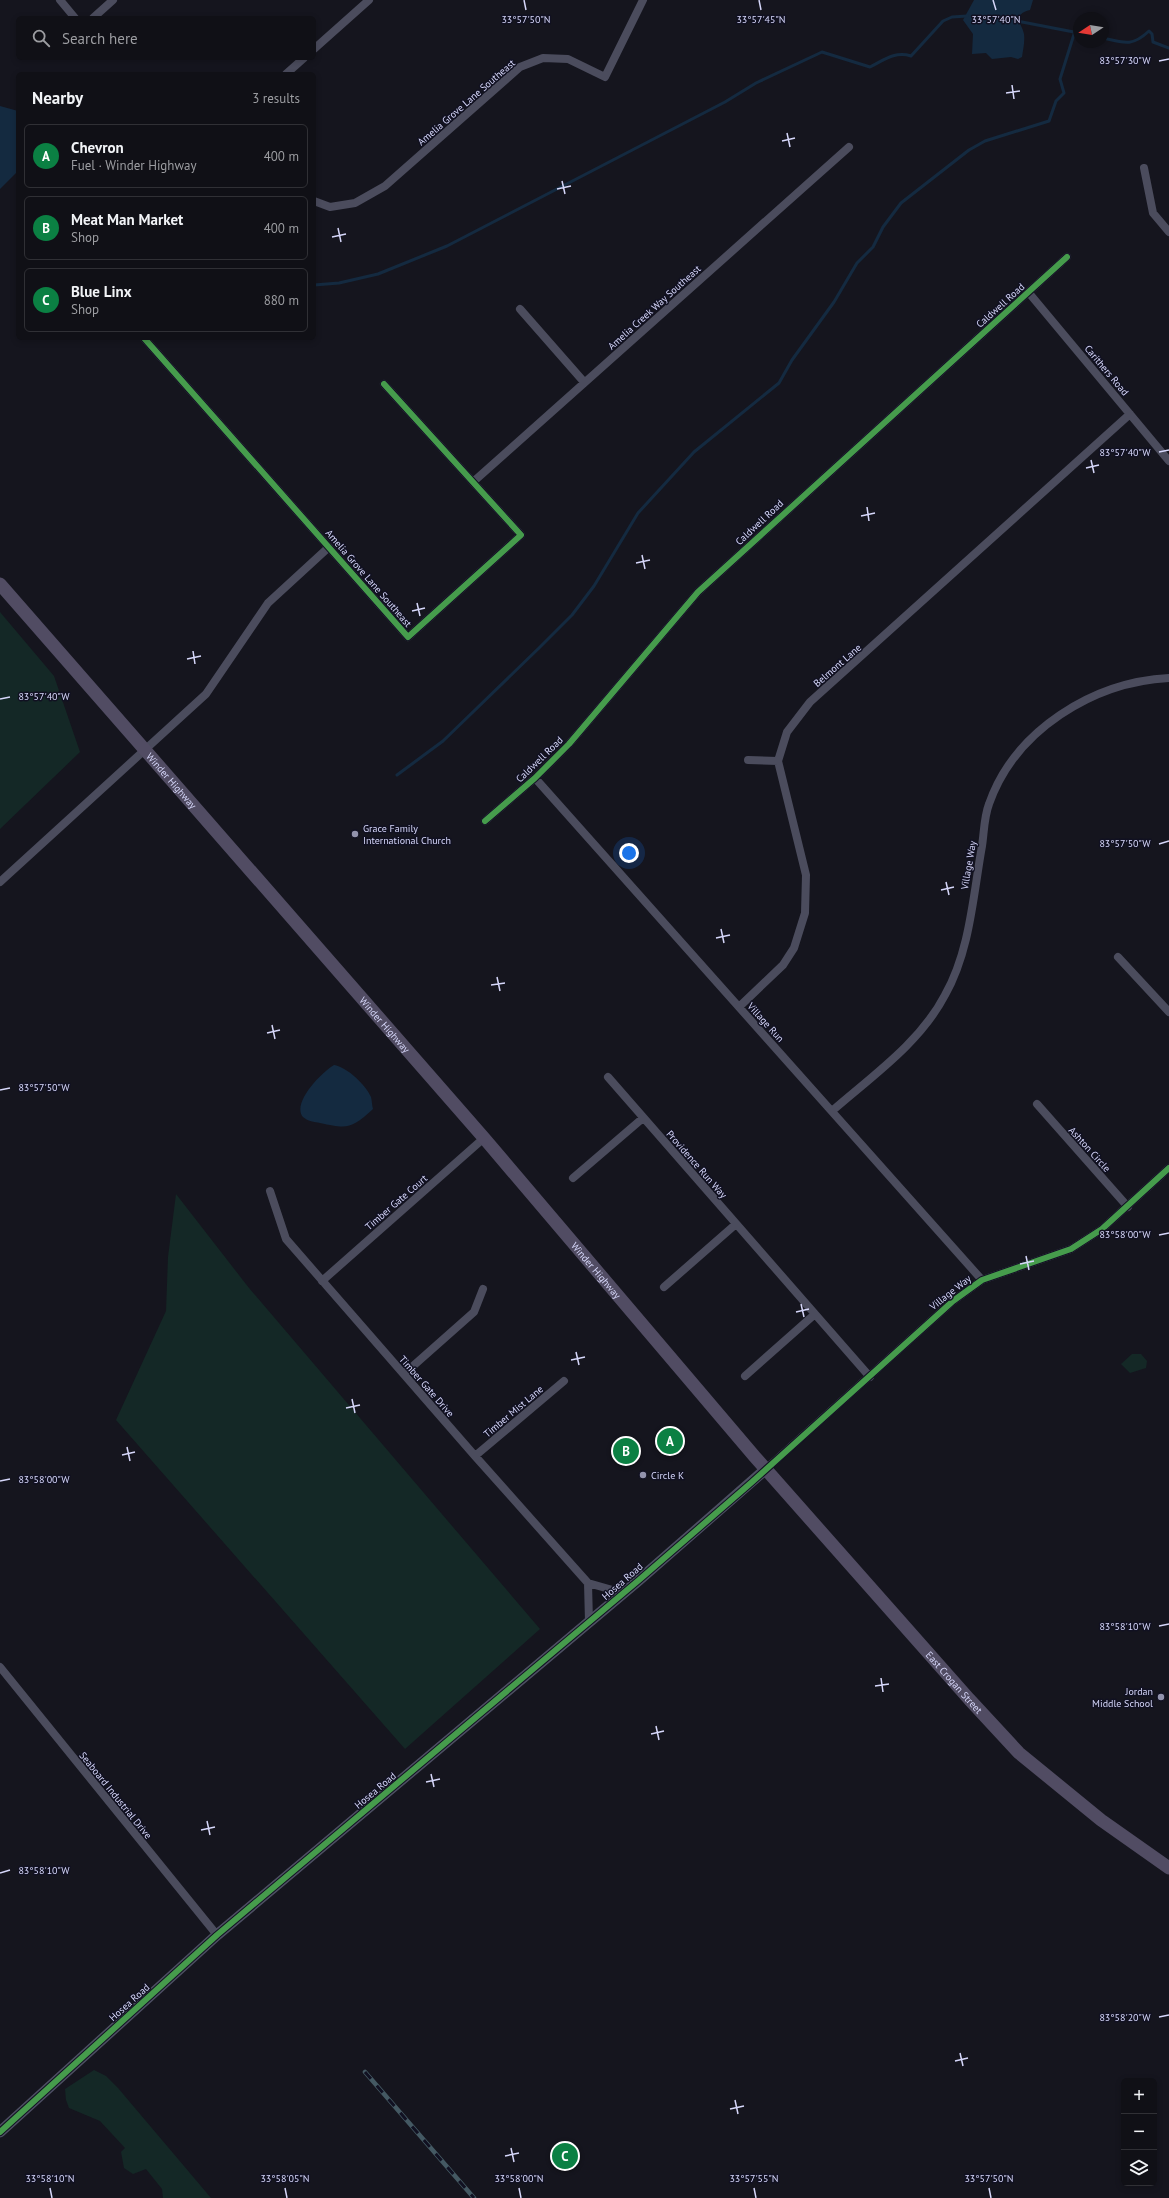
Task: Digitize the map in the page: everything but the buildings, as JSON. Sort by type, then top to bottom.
[{"type":"main road","name":"Winder Highway","points":[[0,584],[484,1138],[766,1469]]},
{"type":"main road","name":"East Crogan Street","points":[[766,1469],[1019,1753],[1101,1820],[1169,1868]]},
{"type":"street","points":[[60,0],[73,16]]},
{"type":"street","points":[[95,16],[113,0]]},
{"type":"street","points":[[316,47],[369,0]]},
{"type":"street","name":"Amelia Grove Lane Southeast","points":[[316,203],[330,207],[355,203],[385,186],[520,67],[543,58],[568,59],[605,77],[643,0]]},
{"type":"street","points":[[288,72],[302,60]]},
{"type":"street","name":"Amelia Creek Way Southeast","points":[[473,482],[849,147]]},
{"type":"street","points":[[1144,168],[1153,213],[1169,232]]},
{"type":"street","name":"Caldwell Road","points":[[485,821],[535,778],[579,733],[698,592],[1067,257]]},
{"type":"street","name":"Carithers Road","points":[[1029,293],[1169,461]]},
{"type":"street","points":[[520,309],[584,382]]},
{"type":"street","name":"Amelia Grove Lane Southeast","points":[[146,340],[408,637],[521,535],[384,384]]},
{"type":"street","name":"Belmont Lane","points":[[778,761],[787,732],[810,702],[1130,414]]},
{"type":"street","points":[[0,882],[146,751],[206,694],[268,603],[329,547]]},
{"type":"street","name":"Village Way","points":[[832,1111],[910,1043],[929,1023],[946,994],[962,954],[989,805],[1006,771],[1031,739],[1053,719],[1083,699],[1136,682],[1169,678]]},
{"type":"street","points":[[739,1007],[783,965],[794,948],[806,913],[806,875],[778,761],[748,760]]},
{"type":"street","name":"Village Run","points":[[535,778],[982,1280]]},
{"type":"street","points":[[1118,957],[1169,1012]]},
{"type":"street","name":"Providence Run Way","points":[[608,1077],[870,1377]]},
{"type":"street","name":"Ashton Circle","points":[[1037,1104],[1128,1207]]},
{"type":"street","points":[[574,1178],[643,1118]]},
{"type":"street","name":"Timber Gate Court","points":[[322,1281],[484,1138]]},
{"type":"street","name":"Village Way","points":[[766,1469],[953,1301],[982,1280],[1071,1249],[1102,1229],[1128,1207],[1169,1168]]},
{"type":"street","name":"Timber Gate Drive","points":[[270,1191],[286,1239],[588,1583]]},
{"type":"street","points":[[664,1287],[736,1224]]},
{"type":"street","points":[[404,1374],[474,1312],[483,1289]]},
{"type":"street","points":[[744,1376],[815,1314]]},
{"type":"street","name":"Timber Mist Lane","points":[[476,1456],[564,1382]]},
{"type":"street","name":"Hosea Road","points":[[0,2132],[217,1935],[589,1622],[766,1469]]},
{"type":"street","points":[[589,1622],[588,1583],[623,1593]]},
{"type":"street","name":"Seaboard Industrial Drive","points":[[0,1667],[217,1935]]},
{"type":"green space","points":[[0,612],[54,676],[80,752],[0,829]]},
{"type":"green space","points":[[176,1194],[249,1288],[540,1629],[405,1749],[116,1420],[166,1311],[168,1257]]},
{"type":"green space","points":[[1132,1354],[1141,1354],[1147,1361],[1146,1368],[1130,1373],[1121,1364]]},
{"type":"green space","points":[[94,2070],[106,2076],[118,2088],[211,2198],[163,2198],[162,2189],[146,2169],[133,2174],[124,2168],[121,2152],[125,2148],[100,2121],[69,2108],[66,2100],[65,2089]]},
{"type":"water","points":[[974,0],[1033,0],[1030,10],[1024,12],[1019,17],[1024,34],[1022,57],[1018,59],[1011,57],[992,59],[986,53],[972,54],[973,34],[963,20]]},
{"type":"water","points":[[0,106],[16,110],[16,173],[0,189]]},
{"type":"water","points":[[334,1065],[345,1069],[356,1077],[369,1092],[371,1097],[373,1109],[354,1124],[349,1126],[337,1126],[311,1121],[303,1117],[300,1111],[301,1104],[310,1088],[316,1080]]},
{"type":"waterway","points":[[316,285],[339,283],[378,274],[447,246],[725,102],[756,83],[822,52],[870,67],[895,55],[911,56],[943,21],[952,17],[967,16]]},
{"type":"waterway","points":[[1017,21],[1073,32]]},
{"type":"waterway","points":[[1109,39],[1122,42],[1133,42],[1149,31],[1152,34],[1153,42],[1169,48]]},
{"type":"waterway","points":[[397,775],[443,741],[572,615],[594,586],[638,513],[694,452],[779,383],[792,360],[834,302],[857,263],[873,247],[883,227],[901,203],[969,150],[985,141],[1049,121],[1056,101],[1064,93],[1060,79],[1073,37]]},
{"type":"railway","points":[[365,2072],[474,2198]]},
{"type":"cycle path","points":[[485,821],[535,778],[569,744],[698,592],[1067,257]]},
{"type":"cycle path","points":[[146,340],[408,637],[521,535],[384,384]]},
{"type":"cycle path","points":[[0,2132],[217,1935],[639,1580],[752,1482],[953,1301],[982,1280],[1071,1249],[1102,1229],[1169,1168]]},
{"type":"place","name":"Grace Family International Church","points":[[355,834]]},
{"type":"place","name":"Chevron","points":[[670,1441]]},
{"type":"place","name":"Meat Man Market","points":[[626,1451]]},
{"type":"place","name":"Circle K","points":[[643,1475]]},
{"type":"place","name":"Jordan Middle School","points":[[1161,1697]]},
{"type":"place","name":"Blue Linx","points":[[565,2156]]}]
